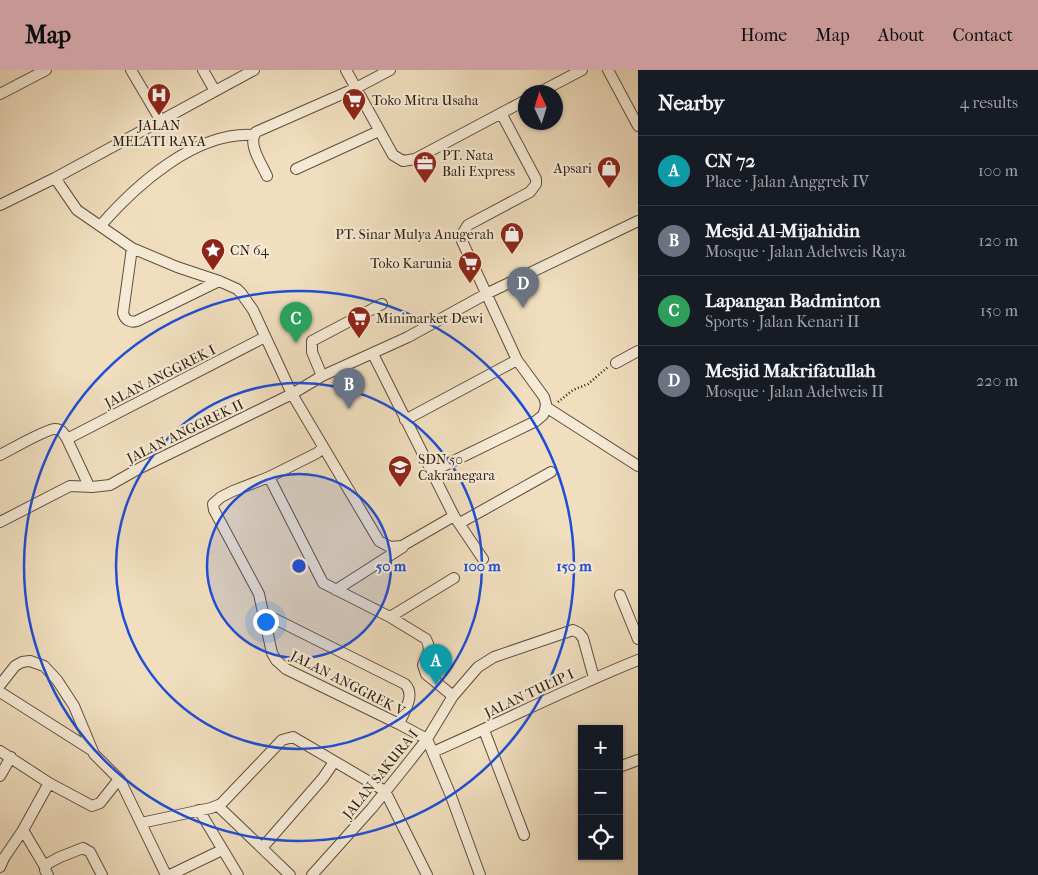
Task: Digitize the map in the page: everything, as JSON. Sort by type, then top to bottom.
[{"type":"street","points":[[0,94],[46,70]]},
{"type":"street","points":[[132,70],[161,121]]},
{"type":"street","points":[[203,70],[215,91]]},
{"type":"street","points":[[0,205],[55,178],[254,70]]},
{"type":"street","points":[[346,70],[395,157],[403,161],[410,161],[518,104]]},
{"type":"street","points":[[267,176],[253,143],[253,136],[257,131],[356,88],[390,70]]},
{"type":"street","points":[[553,85],[582,70]]},
{"type":"street","points":[[608,70],[638,126]]},
{"type":"street","points":[[501,113],[536,179],[536,184],[530,192],[473,222],[464,230],[462,238],[465,249],[518,360],[544,397],[548,408],[638,466]]},
{"type":"street","points":[[296,170],[379,131]]},
{"type":"street","points":[[100,225],[139,186],[168,164],[217,140],[234,135],[253,136]]},
{"type":"street","points":[[55,178],[77,210],[132,248],[177,267],[219,281],[237,289],[241,293],[253,310],[292,394],[376,537],[382,543],[390,546],[406,545]]},
{"type":"street","name":"JALAN ANGGREK II","points":[[0,522],[70,486],[110,485],[140,468],[292,394],[322,376],[408,337],[486,294],[638,221]]},
{"type":"street","points":[[132,248],[124,311],[124,316],[130,321],[137,322],[219,281]]},
{"type":"street","points":[[322,376],[312,352],[312,340],[382,304]]},
{"type":"street","name":"JALAN ANGGREK I","points":[[0,455],[51,430],[58,429],[65,436],[265,337]]},
{"type":"street","points":[[616,363],[638,351]]},
{"type":"street","points":[[373,354],[431,472],[457,520],[483,559]]},
{"type":"street","points":[[405,420],[518,360]]},
{"type":"street","points":[[431,472],[536,421],[548,408]]},
{"type":"street","points":[[65,436],[89,486]]},
{"type":"street","points":[[323,448],[317,453],[269,477],[321,580],[336,590],[390,617],[426,639],[430,650],[424,665],[425,672],[453,696]]},
{"type":"street","points":[[336,590],[406,545],[551,472]]},
{"type":"street","name":"JALAN ANGGREK V","points":[[269,477],[221,497],[212,506],[260,594],[272,652],[276,660],[282,666],[427,739]]},
{"type":"street","points":[[390,617],[454,578]]},
{"type":"street","points":[[620,595],[638,639]]},
{"type":"street","points":[[265,614],[405,684],[410,690],[410,696],[399,724]]},
{"type":"street","name":"JALAN SAKURA I","points":[[312,875],[372,808],[427,739],[453,696],[478,667],[494,657],[571,630],[577,632],[583,638],[594,678]]},
{"type":"street","points":[[0,685],[15,666],[22,662],[30,660],[44,666],[66,692],[82,720],[93,751]]},
{"type":"street","name":"JALAN TULIP I","points":[[432,752],[484,730],[594,678],[638,660]]},
{"type":"street","points":[[0,692],[93,751],[119,778],[166,875]]},
{"type":"street","points":[[484,730],[524,835]]},
{"type":"street","points":[[141,823],[221,804],[286,737],[295,737],[385,791],[426,875]]},
{"type":"street","points":[[427,739],[451,796],[480,875]]},
{"type":"street","points":[[0,751],[49,783],[93,806],[100,803],[119,778]]},
{"type":"street","points":[[0,776],[11,757]]},
{"type":"street","points":[[623,766],[638,760]]},
{"type":"street","points":[[262,848],[334,762]]},
{"type":"street","points":[[0,867],[49,783]]},
{"type":"street","points":[[221,804],[290,875]]},
{"type":"street","points":[[199,810],[238,875]]},
{"type":"street","points":[[23,830],[46,871],[60,857],[81,848],[87,849],[91,854],[102,875]]},
{"type":"street","points":[[170,875],[222,850]]},
{"type":"path","points":[[548,408],[570,392],[588,384],[608,367],[616,363]]},
{"type":"place","name":"JALAN MELATI RAYA","points":[[159,116]]},
{"type":"place","name":"Toko Mitra Usaha","points":[[354,121]]},
{"type":"place","name":"PT. Nata Bali Express","points":[[425,184]]},
{"type":"place","name":"Apsari","points":[[609,189]]},
{"type":"place","name":"PT. Sinar Mulya Anugerah","points":[[512,255]]},
{"type":"place","name":"CN 64","points":[[213,271]]},
{"type":"place","name":"Toko Karunia","points":[[470,284]]},
{"type":"place","name":"Mesjid Makrifatullah","points":[[523,308]]},
{"type":"place","name":"Minimarket Dewi","points":[[359,339]]},
{"type":"place","name":"Lapangan Badminton","points":[[296,343]]},
{"type":"place","name":"Mesjd Al-Mijahidin","points":[[349,409]]},
{"type":"place","name":"SDN 50 Cakranegara","points":[[400,488]]},
{"type":"place","name":"CN 72","points":[[436,685]]}]
